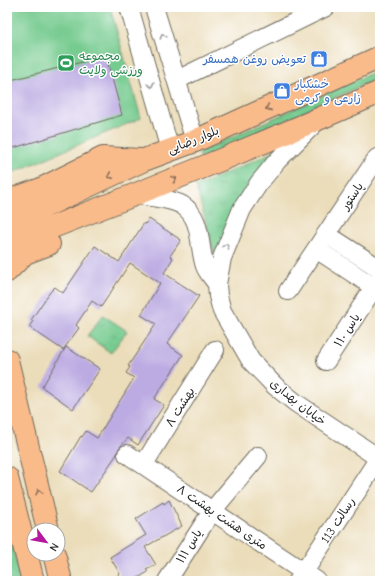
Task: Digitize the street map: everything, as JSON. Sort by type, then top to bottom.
[{"type":"main road","name":"بلوار رضایی","points":[[7,224],[144,160],[195,140],[380,57]]},
{"type":"main road","points":[[7,271],[16,249],[134,195],[319,119],[380,92]]},
{"type":"main road","points":[[7,184],[29,183],[103,158],[144,160]]},
{"type":"main road","points":[[7,201],[41,189],[103,158]]},
{"type":"main road","points":[[7,283],[16,249]]},
{"type":"main road","points":[[7,360],[46,522]]},
{"type":"main road","points":[[7,478],[33,581]]},
{"type":"main road","points":[[56,562],[61,581]]},
{"type":"street","points":[[129,7],[170,150]]},
{"type":"street","points":[[154,7],[195,140]]},
{"type":"street","points":[[177,80],[326,7]]},
{"type":"street","name":"خیابان بهداری","points":[[319,119],[277,161],[259,183],[242,209],[222,258],[217,284],[218,296],[222,311],[251,361],[275,386],[296,403],[379,459]]},
{"type":"street","name":"پاستور","points":[[288,291],[377,158]]},
{"type":"street","name":"خیابان بهداری","points":[[134,195],[173,202],[182,205],[192,214],[198,228],[205,268],[217,284]]},
{"type":"street","points":[[326,234],[380,269]]},
{"type":"street","points":[[316,249],[378,285]]},
{"type":"street","name":"یاس ۱۱۰","points":[[326,361],[378,285]]},
{"type":"street","name":"۸ بهشت","points":[[144,464],[215,350]]},
{"type":"street","name":"۸ متری هشت بهشت","points":[[127,454],[212,511],[306,578]]},
{"type":"street","name":"یاس ۱۱۱","points":[[167,581],[212,511],[258,456]]},
{"type":"street","name":"رسالت 113","points":[[306,578],[379,459]]},
{"type":"green space","name":"مجموعه ورزشی ولایت","points":[[7,7],[110,7],[141,118],[12,173],[7,173]]},
{"type":"green space","points":[[380,69],[380,77],[202,159],[198,153]]},
{"type":"green space","points":[[275,151],[215,256],[196,187]]},
{"type":"green space","points":[[103,315],[127,331],[111,353],[87,336]]},
{"type":"green space","points":[[7,526],[21,581],[7,581]]},
{"type":"building","points":[[106,56],[122,115],[7,150],[7,81]]},
{"type":"building","points":[[149,219],[181,240],[170,256],[173,258],[164,273],[199,296],[167,344],[183,355],[154,399],[164,405],[138,445],[128,438],[119,448],[117,454],[91,492],[60,471],[81,436],[82,437],[86,431],[97,438],[134,378],[126,373],[130,367],[128,366],[156,324],[141,315],[160,283],[130,263],[101,307],[92,301],[76,325],[79,328],[63,350],[29,327],[33,321],[31,320],[50,292],[55,287],[63,293],[95,246],[119,262],[144,223],[145,224]]},
{"type":"building","points":[[66,347],[100,369],[73,409],[42,387]]},
{"type":"building","points":[[169,500],[182,526],[145,547],[156,565],[146,570],[148,572],[133,581],[108,581],[120,574],[110,557],[146,535],[136,519],[163,502],[164,504]]},
{"type":"place","name":"تعویض روغن همسفر","points":[[319,59]]},
{"type":"place","name":"مجموعه ورزشی ولایت","points":[[66,63]]},
{"type":"place","name":"خشکبار زارعی و کرمی","points":[[282,91]]}]
